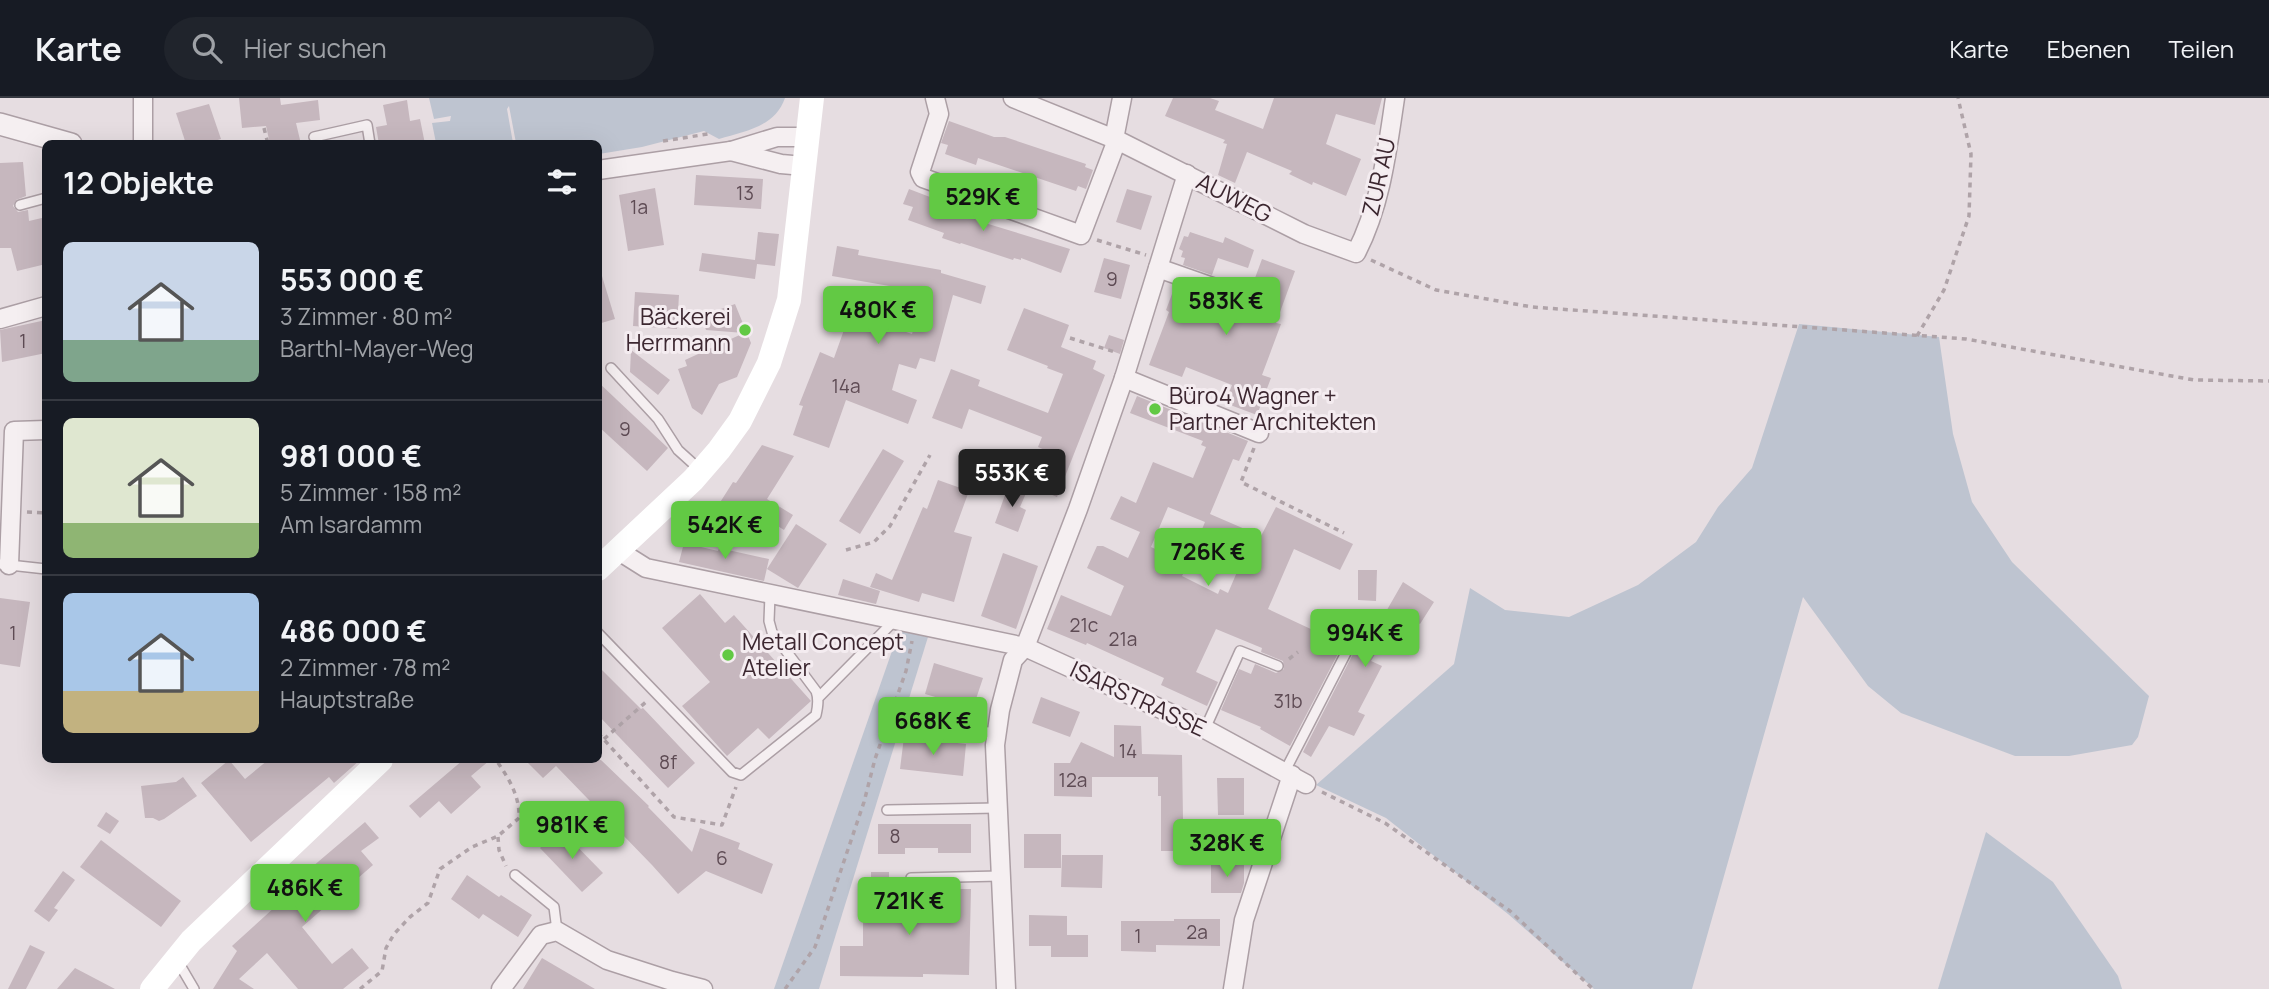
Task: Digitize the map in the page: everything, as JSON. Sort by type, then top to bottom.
[{"type":"main road","points":[[602,566],[701,471],[740,421],[769,363],[789,300],[812,98]]},
{"type":"main road","points":[[152,989],[191,941],[378,763]]},
{"type":"street","points":[[143,98],[143,140]]},
{"type":"street","points":[[935,98],[939,114],[919,172],[923,178],[1081,235],[1115,140],[1122,98]]},
{"type":"street","name":"AUWEG","points":[[1013,98],[1115,140],[1304,234],[1356,253]]},
{"type":"street","name":"ZUR AU","points":[[1356,253],[1367,231],[1385,164],[1395,98]]},
{"type":"street","points":[[0,124],[58,140]]},
{"type":"street","points":[[602,169],[731,151],[777,137],[807,137]]},
{"type":"street","points":[[731,151],[781,164],[804,166]]},
{"type":"street","points":[[1006,989],[995,745],[1013,660],[1025,647],[1078,509],[1131,357],[1187,174]]},
{"type":"street","points":[[1160,264],[1235,296]]},
{"type":"street","points":[[0,319],[42,307]]},
{"type":"street","points":[[1124,378],[1259,433]]},
{"type":"street","points":[[5,565],[14,431],[42,430]]},
{"type":"street","name":"ISARSTRASSE","points":[[619,551],[646,568],[1025,647],[1205,729],[1294,776]]},
{"type":"street","points":[[1233,989],[1244,920],[1294,776]]},
{"type":"street","points":[[501,989],[541,935],[557,931],[607,960],[671,985],[703,989]]},
{"type":"lane","points":[[314,137],[367,125],[369,140]]},
{"type":"lane","points":[[20,205],[42,199]]},
{"type":"lane","points":[[611,368],[658,419],[678,450],[701,471]]},
{"type":"lane","points":[[5,565],[42,569]]},
{"type":"lane","points":[[602,637],[732,772],[741,775],[816,715],[816,691],[772,632],[769,621],[770,595]]},
{"type":"lane","points":[[1294,776],[1365,616]]},
{"type":"lane","points":[[818,698],[894,621]]},
{"type":"lane","points":[[1205,729],[1240,651],[1278,666]]},
{"type":"lane","points":[[935,726],[997,733]]},
{"type":"lane","points":[[887,810],[997,808]]},
{"type":"lane","points":[[515,875],[554,907],[557,931]]},
{"type":"lane","points":[[911,899],[911,878],[1000,876]]},
{"type":"lane","points":[[176,958],[194,989]]},
{"type":"path","points":[[1917,336],[1944,290],[1969,216],[1971,154],[1958,98]]},
{"type":"path","points":[[264,128],[267,140]]},
{"type":"path","points":[[1081,235],[1160,264]]},
{"type":"path","points":[[1356,253],[1436,290],[1532,307],[1966,339],[2194,380],[2269,381]]},
{"type":"path","points":[[1070,338],[1131,357]]},
{"type":"path","points":[[1259,433],[1241,482],[1344,533]]},
{"type":"path","points":[[846,550],[874,542],[890,526],[930,455]]},
{"type":"path","points":[[785,989],[815,947],[906,671],[916,625]]},
{"type":"path","points":[[653,696],[604,739],[674,817],[722,825],[741,775]]},
{"type":"path","points":[[360,989],[382,971],[386,948],[394,934],[428,903],[440,869],[472,846],[498,836],[519,818],[519,806],[509,778],[498,763]]},
{"type":"path","points":[[1294,776],[1385,823],[1510,911],[1593,989]]},
{"type":"path","points":[[498,836],[503,864],[515,875]]},
{"type":"shaded area","points":[[429,98],[785,98],[767,122],[739,133],[719,139],[704,131],[642,147],[602,154],[602,140],[515,140],[509,106],[507,109],[512,140],[435,140],[432,123],[450,121],[451,116],[434,119]]},
{"type":"shaded area","points":[[1799,324],[1939,337],[1953,434],[1972,502],[2012,562],[2149,696],[2138,737],[2132,745],[2069,756],[2015,756],[1901,713],[1868,686],[1803,597],[1692,989],[1594,989],[1508,914],[1386,818],[1316,785],[1454,664],[1470,588],[1505,610],[1569,617],[1638,585],[1696,542],[1718,507],[1752,468]]},
{"type":"shaded area","points":[[899,631],[928,637],[819,989],[774,989]]},
{"type":"shaded area","points":[[1986,832],[2053,882],[2118,976],[2122,989],[1938,989]]},
{"type":"building","points":[[239,98],[280,98],[281,105],[318,100],[320,120],[296,123],[300,140],[269,140],[266,126],[242,128]]},
{"type":"building","points":[[1173,98],[1210,98],[1219,101],[1215,110],[1263,129],[1274,98],[1382,98],[1375,125],[1336,114],[1326,144],[1361,159],[1346,196],[1313,182],[1312,185],[1289,174],[1292,171],[1247,152],[1235,183],[1218,175],[1227,144],[1223,143],[1225,140],[1165,116]]},
{"type":"building","points":[[407,100],[410,121],[420,119],[424,140],[378,140],[376,127],[387,125],[383,105]]},
{"type":"building","points":[[209,104],[221,139],[185,140],[176,113]]},
{"type":"building","points":[[949,121],[1086,164],[1085,167],[1093,170],[1086,189],[1078,186],[1076,191],[978,158],[976,165],[945,154],[948,145],[941,143]]},
{"type":"building","points":[[23,162],[26,196],[16,200],[13,206],[18,212],[28,210],[29,221],[42,218],[42,265],[17,271],[11,248],[0,248],[0,163]]},
{"type":"building","points":[[696,175],[763,179],[761,209],[694,205]]},
{"type":"building","points":[[655,188],[664,245],[628,251],[619,195]]},
{"type":"building","points":[[909,189],[972,213],[970,217],[985,223],[1070,249],[1061,273],[1021,258],[1013,260],[942,238],[944,233],[908,220],[913,207],[903,204]]},
{"type":"building","points":[[1127,189],[1152,196],[1141,230],[1116,222]]},
{"type":"building","points":[[758,232],[779,234],[775,266],[757,264],[755,279],[699,271],[702,253],[755,260]]},
{"type":"building","points":[[1190,232],[1223,243],[1225,237],[1254,250],[1248,268],[1218,258],[1212,275],[1183,265],[1185,258],[1181,257],[1183,251],[1179,249],[1184,236],[1188,237]]},
{"type":"building","points":[[837,246],[859,250],[858,255],[941,270],[941,273],[986,286],[981,304],[953,295],[935,362],[920,358],[916,369],[899,364],[892,390],[917,400],[908,424],[846,400],[829,448],[793,435],[803,406],[799,405],[820,352],[834,358],[850,313],[912,334],[924,292],[832,276]]},
{"type":"building","points":[[1104,258],[1130,265],[1121,299],[1094,292]]},
{"type":"building","points":[[1262,259],[1295,271],[1276,323],[1281,324],[1262,375],[1271,378],[1257,415],[1225,403],[1232,385],[1186,367],[1182,377],[1149,365],[1169,312],[1166,310],[1175,286],[1210,298],[1208,304],[1241,316]]},
{"type":"building","points":[[602,276],[615,319],[602,323]]},
{"type":"building","points":[[635,292],[679,295],[677,329],[633,326]]},
{"type":"building","points":[[735,304],[751,343],[737,377],[719,384],[702,415],[692,408],[678,369],[687,366],[685,360],[744,333],[706,330],[701,316]]},
{"type":"building","points":[[1024,308],[1069,325],[1061,347],[1096,361],[1093,369],[1105,375],[1057,497],[1033,487],[1047,451],[1038,447],[1042,437],[969,409],[962,429],[932,418],[951,369],[980,380],[978,386],[1048,413],[1063,374],[1007,350]]},
{"type":"building","points":[[42,321],[42,354],[2,362],[0,330]]},
{"type":"building","points":[[1109,335],[1124,340],[1120,354],[1104,348]]},
{"type":"building","points":[[631,350],[670,380],[658,395],[630,372]]},
{"type":"building","points":[[602,386],[668,448],[647,471],[602,430]]},
{"type":"building","points":[[1137,396],[1248,441],[1239,461],[1233,459],[1210,514],[1261,536],[1276,507],[1353,544],[1340,570],[1294,549],[1268,609],[1343,644],[1290,746],[1260,729],[1261,727],[1221,710],[1239,669],[1251,674],[1255,664],[1276,673],[1284,669],[1283,661],[1261,652],[1262,648],[1216,629],[1196,672],[1218,682],[1207,706],[1161,685],[1164,678],[1087,643],[1086,645],[1047,629],[1061,595],[1111,616],[1124,586],[1087,568],[1097,546],[1103,546],[1128,558],[1140,532],[1110,519],[1121,496],[1136,503],[1153,462],[1193,478],[1206,447],[1201,445],[1203,441],[1130,413]],"holes":[[[1168,507],[1205,522],[1198,539],[1243,558],[1228,593],[1220,589],[1218,594],[1182,576],[1188,564],[1151,547]]]},
{"type":"building","points":[[762,445],[794,456],[767,499],[793,515],[784,530],[751,509],[744,520],[719,504]]},
{"type":"building","points":[[883,449],[904,461],[860,534],[839,521]]},
{"type":"building","points":[[938,480],[969,491],[954,532],[972,537],[954,602],[922,593],[919,602],[870,587],[876,573],[892,580],[923,507],[927,509]]},
{"type":"building","points":[[1009,484],[1027,491],[1020,507],[1026,510],[1018,532],[995,523]]},
{"type":"building","points":[[796,524],[827,544],[798,588],[767,569]]},
{"type":"building","points":[[684,543],[769,559],[764,581],[679,562]]},
{"type":"building","points":[[1003,553],[1038,566],[1016,629],[981,616]]},
{"type":"building","points":[[1358,570],[1377,570],[1376,601],[1358,600]]},
{"type":"building","points":[[843,579],[880,591],[876,604],[838,595]]},
{"type":"building","points":[[1403,582],[1434,602],[1420,624],[1402,612],[1383,642],[1376,638],[1375,654],[1371,661],[1382,666],[1358,712],[1365,715],[1354,736],[1329,726],[1311,757],[1303,752],[1355,650],[1358,651],[1376,623],[1376,629]]},
{"type":"building","name":"Metall Concept Atelier","points":[[700,594],[725,623],[734,615],[811,701],[769,739],[758,728],[727,756],[682,706],[710,682],[662,628]]},
{"type":"building","points":[[0,598],[30,602],[20,667],[0,664]]},
{"type":"building","points":[[934,663],[983,678],[973,708],[925,694]]},
{"type":"building","points":[[602,670],[643,708],[695,763],[668,788],[602,719]]},
{"type":"building","points":[[1041,697],[1080,712],[1070,737],[1032,723]]},
{"type":"building","points":[[1114,725],[1141,726],[1142,754],[1182,755],[1183,819],[1194,819],[1194,851],[1161,851],[1161,796],[1158,796],[1158,777],[1092,777],[1092,797],[1054,796],[1054,763],[1070,763],[1081,742],[1114,757]]},
{"type":"building","points":[[904,737],[966,744],[963,776],[900,769]]},
{"type":"building","points":[[602,761],[692,852],[700,828],[740,843],[738,849],[773,864],[762,894],[706,871],[678,894],[556,766],[543,778],[528,763]]},
{"type":"building","points":[[225,763],[232,763],[245,779],[264,763],[357,763],[334,783],[329,777],[251,842],[201,783]]},
{"type":"building","points":[[459,763],[486,763],[471,776],[481,787],[451,814],[439,801],[420,818],[409,806]]},
{"type":"building","points":[[183,777],[197,796],[164,819],[159,821],[145,818],[141,786],[176,782]]},
{"type":"building","points":[[1217,778],[1244,778],[1244,815],[1218,815]]},
{"type":"building","points":[[106,812],[119,821],[110,834],[97,826]]},
{"type":"building","points":[[365,822],[379,838],[361,851],[373,865],[302,927],[332,964],[352,948],[369,968],[343,989],[298,989],[267,953],[239,979],[254,989],[213,989],[237,951],[232,946],[276,906],[272,901]]},
{"type":"building","points":[[878,824],[971,824],[971,853],[938,853],[938,848],[905,848],[905,854],[878,854]]},
{"type":"building","points":[[561,830],[603,873],[582,892],[540,848]]},
{"type":"building","points":[[1024,834],[1061,834],[1061,868],[1024,868]]},
{"type":"building","points":[[101,840],[181,901],[161,927],[80,867]]},
{"type":"building","points":[[1062,855],[1103,855],[1102,888],[1061,887]]},
{"type":"building","points":[[1211,865],[1244,865],[1241,893],[1211,893]]},
{"type":"building","points":[[63,871],[75,880],[54,908],[58,910],[49,922],[34,911]]},
{"type":"building","points":[[871,872],[889,872],[889,887],[896,888],[895,922],[940,923],[940,889],[971,889],[969,975],[840,976],[840,946],[863,946],[863,887],[871,887]]},
{"type":"building","points":[[467,875],[532,915],[518,937],[483,914],[479,919],[451,899]]},
{"type":"building","points":[[1029,915],[1067,916],[1067,935],[1088,935],[1088,957],[1051,957],[1051,946],[1029,946]]},
{"type":"building","points":[[1220,919],[1220,946],[1156,945],[1156,952],[1121,951],[1121,921]]},
{"type":"building","points":[[30,945],[45,952],[26,989],[8,989]]},
{"type":"building","points":[[542,958],[595,989],[523,989]]},
{"type":"building","points":[[75,968],[115,989],[57,989]]},
{"type":"place","name":"Bäckerei Herrmann","points":[[745,330]]},
{"type":"place","name":"Büro4 Wagner + Partner Architekten","points":[[1155,409]]},
{"type":"place","name":"Metall Concept Atelier","points":[[728,655]]}]
